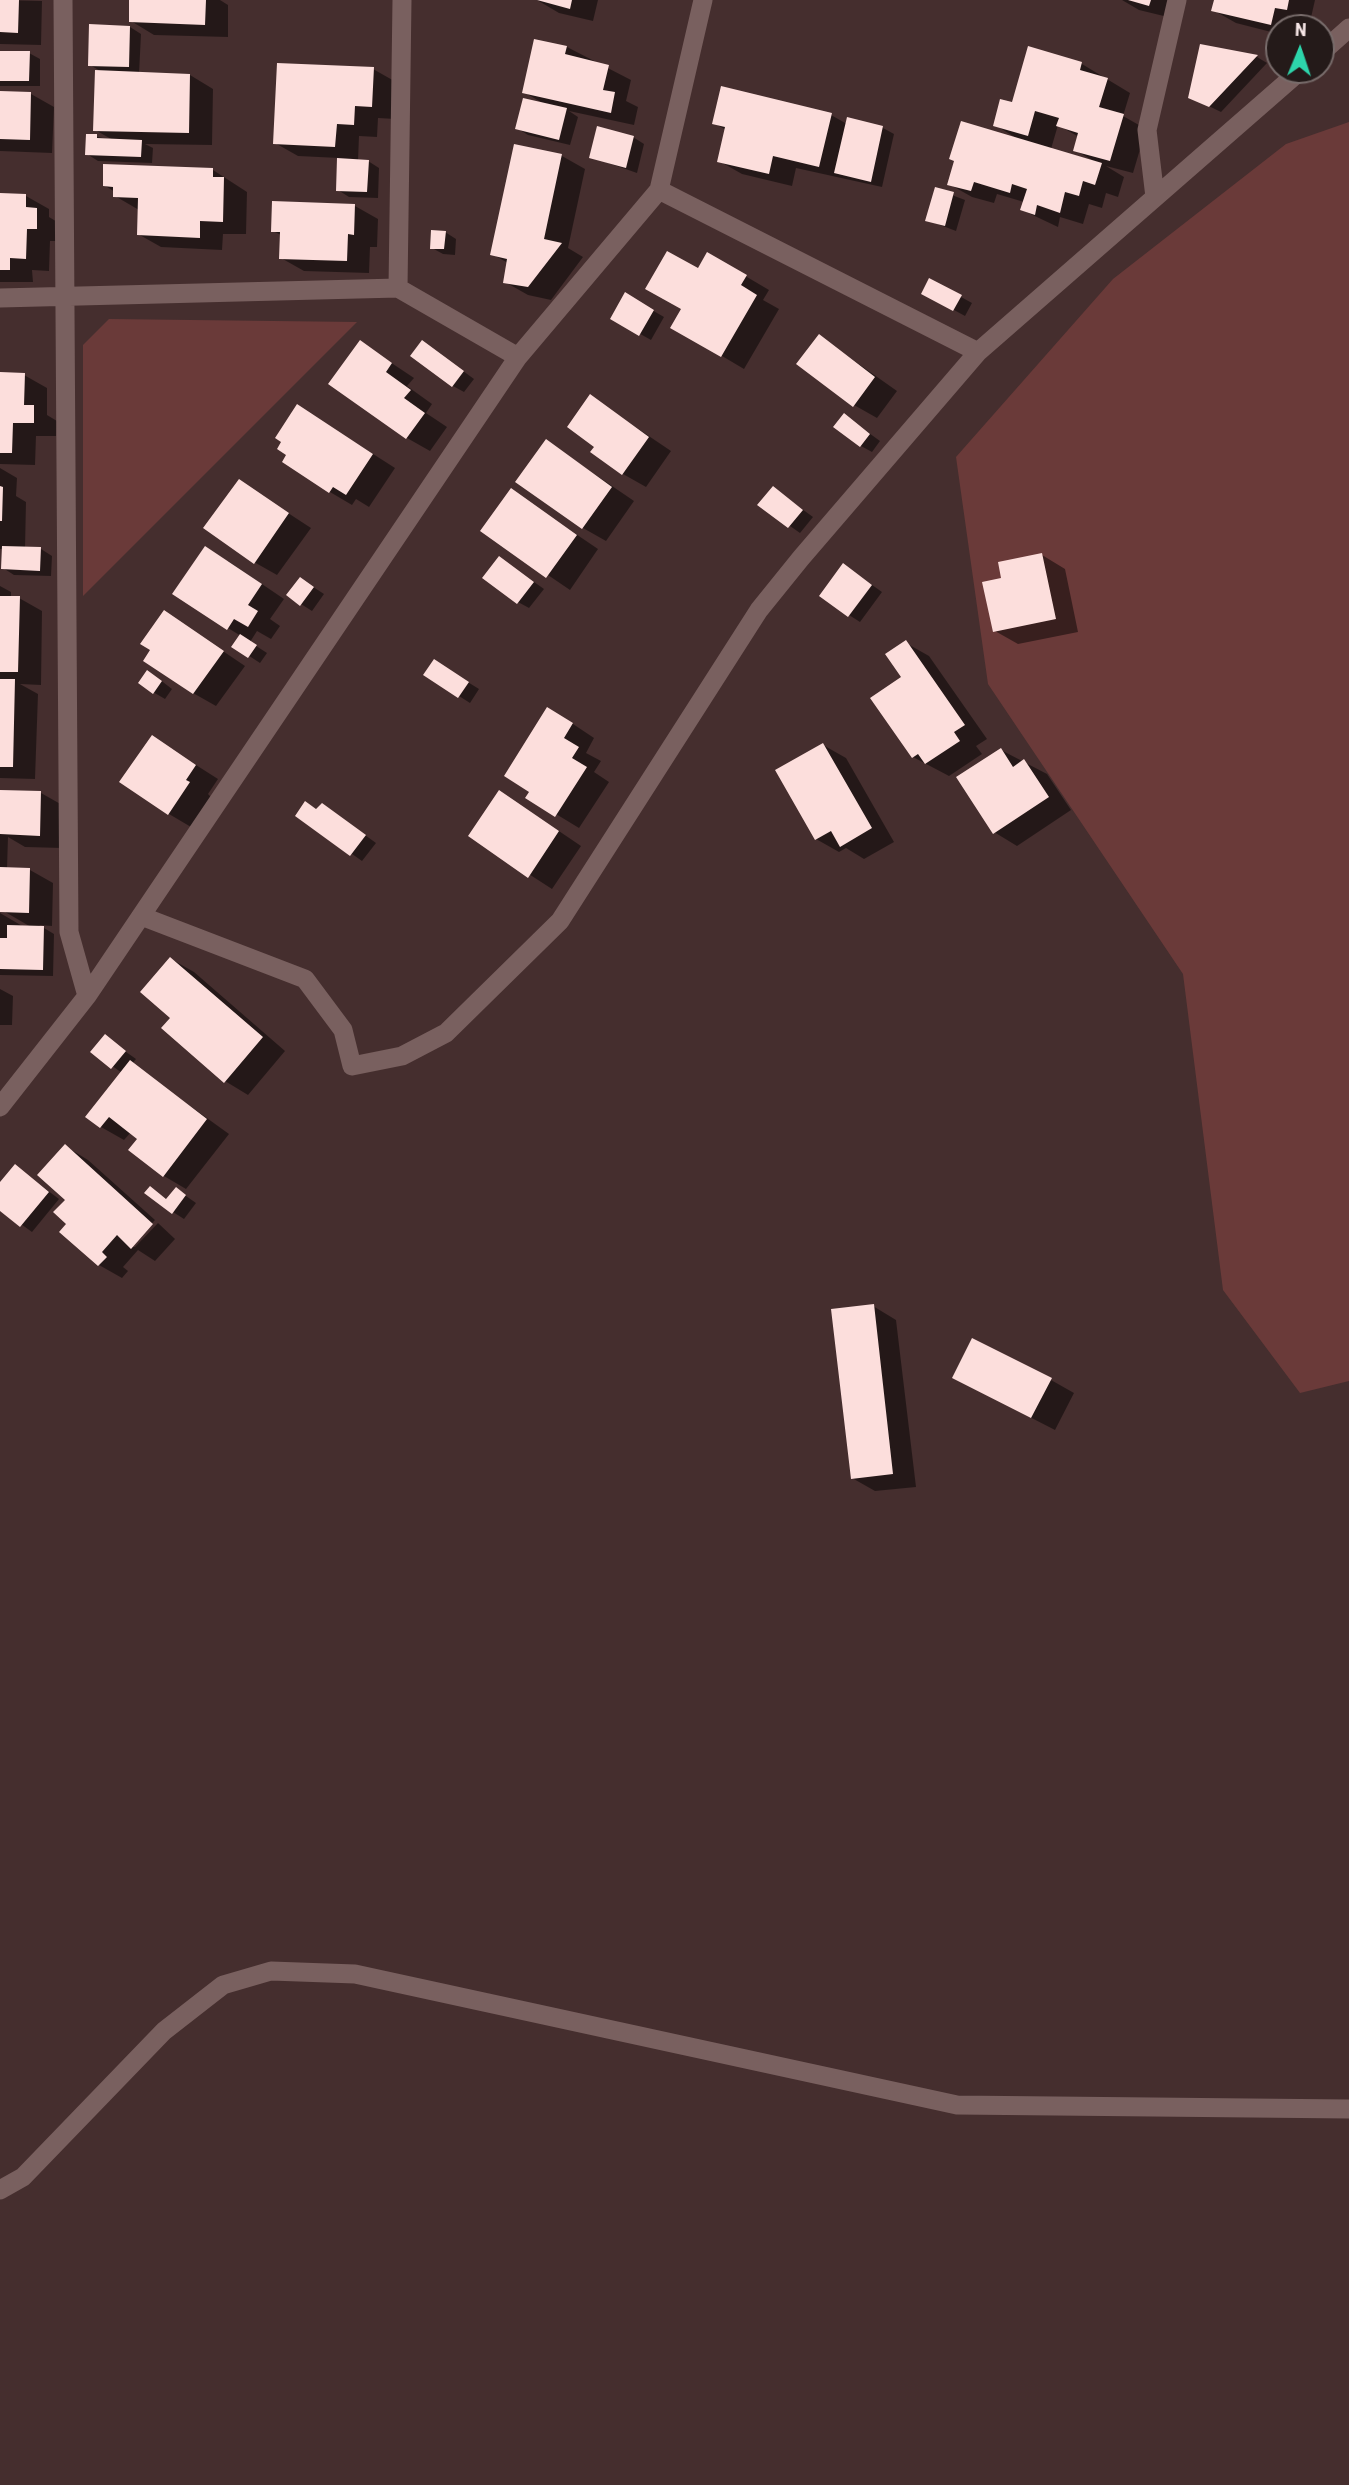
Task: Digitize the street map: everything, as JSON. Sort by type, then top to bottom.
[{"type":"street","points":[[63,0],[69,932],[87,996]]},
{"type":"street","points":[[398,288],[402,0]]},
{"type":"street","points":[[0,1107],[87,996],[518,357],[659,190],[703,0]]},
{"type":"street","points":[[1155,197],[1147,130],[1177,0]]},
{"type":"street","points":[[1335,40],[1349,28]]},
{"type":"street","points":[[141,916],[305,979],[343,1030],[352,1066],[402,1056],[446,1033],[560,921],[760,610],[978,352],[1285,84]]},
{"type":"street","points":[[659,190],[978,352]]},
{"type":"street","points":[[0,298],[398,288],[518,357]]},
{"type":"street","points":[[0,2190],[23,2176],[164,2031],[223,1985],[271,1971],[355,1974],[957,2105],[1349,2109]]},
{"type":"shaded area","points":[[1349,122],[1349,1381],[1300,1393],[1223,1290],[1183,974],[988,684],[956,457],[1113,279],[1286,144]]},
{"type":"shaded area","points":[[109,319],[357,322],[83,596],[83,345]]},
{"type":"building","points":[[0,0],[19,0],[18,33],[0,32]]},
{"type":"building","points":[[129,0],[206,0],[205,25],[129,22]]},
{"type":"building","points":[[537,0],[572,0],[570,9]]},
{"type":"building","points":[[1128,0],[1151,0],[1149,6]]},
{"type":"building","points":[[1214,0],[1289,0],[1287,10],[1275,8],[1274,14],[1265,14],[1265,24],[1211,11]]},
{"type":"building","points":[[89,24],[130,26],[129,67],[88,66]]},
{"type":"building","points":[[534,39],[567,46],[565,54],[609,65],[603,90],[615,92],[611,113],[522,93]]},
{"type":"building","points":[[1200,44],[1258,55],[1209,107],[1188,98]]},
{"type":"building","points":[[1028,46],[1082,62],[1080,70],[1108,78],[1099,107],[1124,114],[1110,161],[1073,151],[1078,133],[1056,126],[1059,118],[1035,111],[1028,136],[993,126],[1000,99],[1012,102]]},
{"type":"building","points":[[0,51],[30,51],[29,81],[0,81]]},
{"type":"building","points":[[277,63],[374,67],[372,107],[355,106],[354,125],[337,124],[335,147],[273,144]]},
{"type":"building","points":[[95,70],[190,74],[189,133],[93,131]]},
{"type":"building","points":[[721,86],[832,113],[819,167],[773,156],[769,174],[717,162],[725,127],[712,124]]},
{"type":"building","points":[[0,91],[31,92],[30,140],[0,139]]},
{"type":"building","points":[[523,98],[567,108],[559,140],[515,129]]},
{"type":"building","points":[[847,117],[883,126],[871,182],[834,173]]},
{"type":"building","points":[[961,121],[1102,163],[1095,185],[1083,181],[1079,196],[1065,192],[1060,213],[1037,205],[1035,215],[1020,210],[1027,189],[1012,184],[1010,193],[974,182],[971,191],[947,185],[954,161],[949,159]]},
{"type":"building","points":[[597,126],[634,136],[626,168],[589,158]]},
{"type":"building","points":[[86,134],[97,134],[97,138],[142,140],[141,157],[85,155]]},
{"type":"building","points":[[514,144],[562,154],[544,239],[562,243],[528,287],[503,283],[507,259],[490,255]]},
{"type":"building","points":[[337,158],[369,160],[367,192],[336,191]]},
{"type":"building","points":[[103,164],[213,168],[213,177],[224,177],[223,222],[200,221],[200,238],[137,235],[138,198],[113,197],[113,187],[103,186]]},
{"type":"building","points":[[935,187],[954,192],[945,226],[925,221]]},
{"type":"building","points":[[0,193],[26,194],[26,207],[37,208],[37,229],[27,229],[26,259],[10,258],[10,270],[0,270]]},
{"type":"building","points":[[272,201],[355,204],[354,235],[348,234],[347,261],[279,259],[280,232],[271,232]]},
{"type":"building","points":[[431,230],[446,231],[444,249],[430,249]]},
{"type":"building","points":[[667,251],[698,268],[707,252],[747,275],[741,285],[757,295],[721,357],[670,328],[681,309],[645,289]]},
{"type":"building","points":[[929,278],[962,295],[953,311],[921,294]]},
{"type":"building","points":[[625,292],[654,310],[639,336],[610,319]]},
{"type":"building","points":[[819,334],[875,377],[853,407],[796,364]]},
{"type":"building","points":[[360,340],[392,363],[386,372],[411,390],[404,398],[425,413],[406,439],[328,384]]},
{"type":"building","points":[[422,340],[464,371],[452,387],[410,356]]},
{"type":"building","points":[[0,372],[25,373],[24,405],[34,405],[34,423],[13,423],[12,453],[0,453]]},
{"type":"building","points":[[590,394],[649,437],[622,475],[590,452],[594,447],[567,427]]},
{"type":"building","points":[[297,404],[373,454],[346,495],[333,487],[329,493],[282,462],[286,455],[277,449],[281,442],[275,438]]},
{"type":"building","points":[[844,413],[870,434],[860,447],[833,427]]},
{"type":"building","points":[[546,439],[612,487],[582,529],[515,482]]},
{"type":"building","points":[[239,479],[289,513],[254,564],[203,528]]},
{"type":"building","points":[[0,486],[3,487],[2,521],[0,521]]},
{"type":"building","points":[[773,486],[803,510],[788,528],[757,505]]},
{"type":"building","points":[[511,488],[577,535],[546,578],[480,531]]},
{"type":"building","points":[[2,546],[41,547],[40,571],[1,569]]},
{"type":"building","points":[[205,546],[262,584],[248,605],[258,611],[248,627],[234,619],[227,630],[172,594]]},
{"type":"building","points":[[1042,553],[1056,619],[993,632],[982,582],[1001,578],[998,562]]},
{"type":"building","points":[[499,556],[534,582],[517,604],[482,578]]},
{"type":"building","points":[[843,563],[872,585],[848,617],[819,596]]},
{"type":"building","points":[[300,577],[314,587],[300,606],[286,595]]},
{"type":"building","points":[[0,596],[20,596],[18,672],[0,672]]},
{"type":"building","points":[[164,610],[224,651],[193,694],[143,661],[150,650],[140,644]]},
{"type":"building","points":[[240,634],[257,645],[248,658],[231,647]]},
{"type":"building","points":[[906,640],[965,725],[954,732],[960,741],[925,764],[918,754],[912,758],[870,698],[901,677],[885,654]]},
{"type":"building","points":[[434,659],[469,682],[458,698],[423,675]]},
{"type":"building","points":[[147,670],[162,681],[153,694],[138,683]]},
{"type":"building","points":[[0,679],[15,679],[13,767],[0,767]]},
{"type":"building","points":[[547,707],[573,723],[564,738],[579,747],[572,758],[587,767],[555,817],[525,798],[529,792],[504,776]]},
{"type":"building","points":[[152,735],[196,765],[186,780],[190,782],[168,815],[119,782]]},
{"type":"building","points":[[823,743],[872,828],[840,847],[831,831],[815,840],[775,770]]},
{"type":"building","points":[[1001,748],[1013,767],[1024,759],[1049,797],[993,834],[956,777]]},
{"type":"building","points":[[0,790],[41,791],[40,836],[0,834]]},
{"type":"building","points":[[499,790],[559,831],[528,878],[468,836]]},
{"type":"building","points":[[305,801],[316,809],[322,803],[366,835],[350,856],[295,816]]},
{"type":"building","points":[[0,867],[30,868],[29,913],[0,912]]},
{"type":"building","points":[[7,925],[44,926],[43,970],[0,969],[0,938],[7,938]]},
{"type":"building","points":[[170,957],[263,1037],[224,1083],[161,1028],[170,1018],[140,992]]},
{"type":"building","points":[[105,1034],[126,1051],[111,1069],[90,1052]]},
{"type":"building","points":[[130,1060],[207,1119],[163,1177],[128,1150],[137,1139],[109,1117],[100,1128],[85,1117]]},
{"type":"building","points":[[65,1144],[153,1224],[131,1249],[117,1235],[102,1252],[107,1257],[98,1266],[59,1232],[66,1224],[53,1212],[65,1200],[37,1175]]},
{"type":"building","points":[[15,1164],[49,1192],[20,1227],[0,1211],[0,1182]]},
{"type":"building","points":[[150,1186],[166,1199],[176,1187],[186,1195],[172,1214],[144,1193]]},
{"type":"building","points":[[874,1304],[893,1474],[851,1479],[831,1309]]},
{"type":"building","points":[[972,1338],[1052,1378],[1031,1418],[952,1378]]}]
